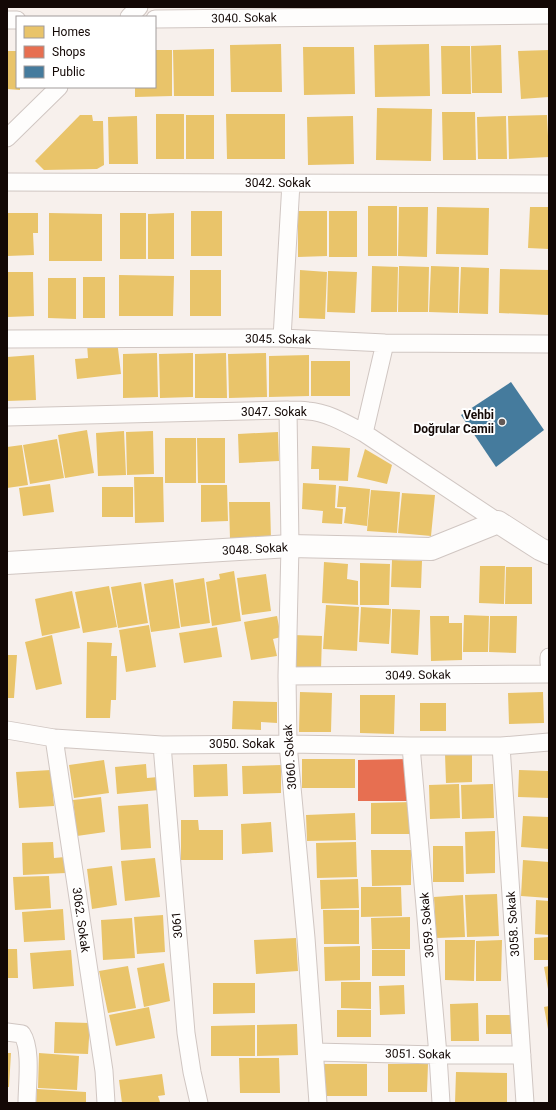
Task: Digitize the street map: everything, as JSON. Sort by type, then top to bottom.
[{"type":"street","points":[[130,16],[140,7]]},
{"type":"street","name":"3040. Sokak","points":[[156,19],[549,15]]},
{"type":"street","points":[[8,136],[58,88]]},
{"type":"street","name":"3042. Sokak","points":[[7,182],[549,184]]},
{"type":"street","points":[[282,338],[291,183]]},
{"type":"street","name":"3045. Sokak","points":[[7,340],[282,338],[385,343],[549,344]]},
{"type":"street","points":[[364,433],[385,343]]},
{"type":"street","name":"3047. Sokak","points":[[7,418],[288,410],[309,411],[329,416],[364,433],[498,522],[540,549],[549,553]]},
{"type":"street","name":"3060. Sokak","points":[[288,410],[290,546],[287,676],[288,744],[306,938],[318,1103]]},
{"type":"street","name":"3048. Sokak","points":[[7,564],[290,546],[431,549],[498,522]]},
{"type":"street","points":[[549,657],[549,663]]},
{"type":"street","name":"3049. Sokak","points":[[287,676],[549,674]]},
{"type":"street","name":"3050. Sokak","points":[[7,730],[54,738],[162,745],[288,744],[501,746],[549,742]]},
{"type":"street","name":"3062. Sokak","points":[[54,738],[102,1063],[106,1103]]},
{"type":"street","name":"3061","points":[[162,745],[186,1033],[192,1072],[199,1103]]},
{"type":"street","name":"3059. Sokak","points":[[411,746],[441,1103]]},
{"type":"street","name":"3058. Sokak","points":[[501,746],[525,1103]]},
{"type":"street","points":[[7,1032],[22,1034],[26,1040],[28,1066],[27,1103]]},
{"type":"street","name":"3051. Sokak","points":[[315,1052],[438,1055],[522,1055]]},
{"type":"building: Homes","points":[[281,44],[282,92],[231,92],[230,45]]},
{"type":"building: Homes","points":[[429,44],[430,96],[375,97],[374,45]]},
{"type":"building: Homes","points":[[501,45],[502,93],[472,93],[471,46]]},
{"type":"building: Homes","points":[[441,46],[470,46],[471,94],[442,94]]},
{"type":"building: Homes","points":[[303,47],[354,47],[355,94],[304,95]]},
{"type":"building: Homes","points":[[214,49],[214,96],[174,96],[173,50]]},
{"type":"building: Homes","points":[[156,50],[172,50],[172,96],[135,97],[135,88],[156,88]]},
{"type":"building: Homes","points":[[549,50],[549,97],[521,99],[518,51]]},
{"type":"building: Homes","points":[[7,51],[16,51],[16,88],[20,88],[20,90],[7,89]]},
{"type":"building: Homes","points":[[377,108],[432,109],[431,161],[376,160]]},
{"type":"building: Homes","points":[[442,112],[475,112],[476,160],[443,160]]},
{"type":"building: Homes","points":[[156,114],[184,114],[184,159],[156,159]]},
{"type":"building: Homes","points":[[226,114],[285,114],[285,159],[227,159]]},
{"type":"building: Homes","points":[[80,115],[92,115],[93,121],[103,121],[104,165],[97,169],[44,170],[35,161]]},
{"type":"building: Homes","points":[[186,115],[214,115],[214,159],[186,159]]},
{"type":"building: Homes","points":[[547,115],[549,157],[509,159],[508,116]]},
{"type":"building: Homes","points":[[137,116],[138,164],[109,164],[108,117]]},
{"type":"building: Homes","points":[[353,116],[354,164],[308,165],[307,117]]},
{"type":"building: Homes","points":[[506,116],[507,159],[478,159],[477,117]]},
{"type":"building: Homes","points":[[368,206],[397,206],[397,256],[368,256]]},
{"type":"building: Homes","points":[[399,207],[428,207],[427,257],[398,256]]},
{"type":"building: Homes","points":[[437,207],[489,208],[488,255],[436,254]]},
{"type":"building: Homes","points":[[530,207],[549,207],[549,249],[528,248]]},
{"type":"building: Homes","points":[[191,211],[222,211],[222,256],[191,256]]},
{"type":"building: Homes","points":[[298,211],[327,211],[327,256],[298,257]]},
{"type":"building: Homes","points":[[329,211],[357,211],[357,257],[329,257]]},
{"type":"building: Homes","points":[[7,213],[38,213],[38,233],[33,233],[34,255],[7,256]]},
{"type":"building: Homes","points":[[49,213],[102,214],[102,261],[49,261]]},
{"type":"building: Homes","points":[[120,213],[146,213],[146,259],[120,259]]},
{"type":"building: Homes","points":[[174,213],[174,259],[148,259],[148,214]]},
{"type":"building: Homes","points":[[372,266],[398,267],[397,312],[371,312]]},
{"type":"building: Homes","points":[[399,266],[429,267],[428,312],[398,312]]},
{"type":"building: Homes","points":[[431,266],[459,267],[458,313],[429,312]]},
{"type":"building: Homes","points":[[461,267],[489,268],[488,314],[459,313]]},
{"type":"building: Homes","points":[[500,269],[549,270],[549,315],[499,313]]},
{"type":"building: Homes","points":[[190,270],[221,270],[221,316],[190,316]]},
{"type":"building: Homes","points":[[300,270],[327,272],[325,319],[299,318]]},
{"type":"building: Homes","points":[[328,271],[357,272],[355,313],[327,312]]},
{"type":"building: Homes","points":[[7,272],[33,272],[34,316],[7,317]]},
{"type":"building: Homes","points":[[119,275],[174,276],[173,316],[119,316]]},
{"type":"building: Homes","points":[[83,277],[105,277],[105,318],[83,318]]},
{"type":"building: Homes","points":[[48,278],[76,278],[76,319],[48,318]]},
{"type":"building: Homes","points":[[117,340],[121,374],[77,379],[75,359],[88,358],[87,344]]},
{"type":"building: Homes","points":[[157,353],[158,397],[123,398],[123,354]]},
{"type":"building: Homes","points":[[193,353],[193,397],[160,398],[159,354]]},
{"type":"building: Homes","points":[[226,353],[227,398],[195,398],[195,354]]},
{"type":"building: Homes","points":[[266,353],[267,397],[229,398],[228,354]]},
{"type":"building: Homes","points":[[34,355],[36,400],[7,401],[7,357]]},
{"type":"building: Homes","points":[[309,355],[309,396],[269,397],[269,356]]},
{"type":"building: Homes","points":[[311,361],[350,361],[350,396],[311,396]]},
{"type":"building: Homes","points":[[87,430],[94,473],[65,478],[58,435]]},
{"type":"building: Homes","points":[[124,431],[126,475],[98,476],[96,433]]},
{"type":"building: Homes","points":[[153,431],[154,474],[127,475],[126,432]]},
{"type":"building: Homes","points":[[278,432],[279,461],[239,463],[238,434]]},
{"type":"building: Homes","points":[[165,438],[196,438],[196,483],[165,483]]},
{"type":"building: Homes","points":[[197,438],[225,438],[225,483],[198,483]]},
{"type":"building: Homes","points":[[57,439],[64,478],[30,484],[23,445]]},
{"type":"building: Homes","points":[[22,445],[28,485],[7,488],[7,447]]},
{"type":"building: Homes","points":[[312,446],[350,448],[348,481],[319,480],[319,469],[311,469]]},
{"type":"building: Homes","points":[[365,449],[392,465],[387,484],[357,477]]},
{"type":"building: Homes","points":[[134,477],[163,477],[164,522],[135,523]]},
{"type":"building: Homes","points":[[303,483],[336,485],[335,508],[343,509],[342,524],[322,523],[323,511],[302,509]]},
{"type":"building: Homes","points":[[50,484],[54,512],[23,516],[19,488]]},
{"type":"building: Homes","points":[[201,485],[227,485],[228,521],[201,522]]},
{"type":"building: Homes","points":[[339,486],[370,489],[367,526],[344,523],[346,507],[337,507]]},
{"type":"building: Homes","points":[[102,487],[133,487],[133,517],[102,517]]},
{"type":"building: Homes","points":[[371,490],[400,492],[397,533],[367,531]]},
{"type":"building: Homes","points":[[402,493],[435,495],[431,536],[398,533]]},
{"type":"building: Homes","points":[[229,502],[270,502],[271,539],[230,539]]},
{"type":"building: Homes","points":[[392,560],[422,561],[421,588],[391,587]]},
{"type":"building: Homes","points":[[324,562],[348,564],[347,579],[358,581],[358,605],[322,603]]},
{"type":"building: Homes","points":[[360,563],[390,564],[389,605],[360,605]]},
{"type":"building: Homes","points":[[480,566],[505,566],[504,604],[479,603]]},
{"type":"building: Homes","points":[[506,567],[532,567],[532,604],[505,604]]},
{"type":"building: Homes","points":[[234,571],[241,621],[212,626],[206,582],[220,579],[219,574]]},
{"type":"building: Homes","points":[[266,574],[271,611],[242,615],[237,578]]},
{"type":"building: Homes","points":[[204,578],[210,623],[181,627],[175,583]]},
{"type":"building: Homes","points":[[173,579],[180,628],[151,632],[144,584]]},
{"type":"building: Homes","points":[[141,582],[148,623],[118,628],[111,587]]},
{"type":"building: Homes","points":[[109,586],[117,627],[83,633],[75,592]]},
{"type":"building: Homes","points":[[72,591],[80,628],[42,636],[35,599]]},
{"type":"building: Homes","points":[[326,605],[359,607],[357,651],[323,649]]},
{"type":"building: Homes","points":[[361,607],[391,609],[389,644],[359,642]]},
{"type":"building: Homes","points":[[392,609],[420,610],[418,655],[391,653]]},
{"type":"building: Homes","points":[[464,615],[489,616],[488,652],[463,652]]},
{"type":"building: Homes","points":[[277,616],[281,637],[273,639],[277,656],[251,660],[244,622]]},
{"type":"building: Homes","points":[[430,616],[449,616],[449,623],[462,623],[462,660],[431,661]]},
{"type":"building: Homes","points":[[490,616],[517,616],[516,653],[489,652]]},
{"type":"building: Homes","points":[[149,625],[156,667],[126,672],[119,630]]},
{"type":"building: Homes","points":[[217,627],[222,657],[184,663],[179,633]]},
{"type":"building: Homes","points":[[52,635],[62,684],[36,690],[25,642]]},
{"type":"building: Homes","points":[[293,635],[322,636],[321,670],[292,669]]},
{"type":"building: Homes","points":[[87,642],[112,643],[111,656],[117,656],[116,700],[111,700],[110,718],[86,718]]},
{"type":"building: Homes","points":[[7,655],[17,655],[14,698],[7,698]]},
{"type":"building: Homes","points":[[300,692],[332,693],[331,732],[299,732]]},
{"type":"building: Homes","points":[[543,692],[544,723],[509,724],[508,693]]},
{"type":"building: Homes","points":[[360,695],[395,695],[394,734],[360,733]]},
{"type":"building: Homes","points":[[233,701],[277,702],[277,723],[261,722],[261,730],[232,729]]},
{"type":"building: Homes","points":[[420,703],[446,703],[446,731],[420,731]]},
{"type":"building: Homes","points":[[445,754],[472,754],[472,782],[446,783]]},
{"type":"building: Homes","points":[[302,759],[355,759],[355,788],[302,788]]},
{"type":"building: Homes","points":[[104,760],[109,793],[74,798],[69,765]]},
{"type":"building: Homes","points":[[146,764],[147,778],[158,777],[159,790],[117,794],[115,767]]},
{"type":"building: Homes","points":[[227,764],[228,796],[194,797],[193,765]]},
{"type":"building: Homes","points":[[281,765],[281,793],[243,794],[242,766]]},
{"type":"building: Homes","points":[[51,770],[54,806],[19,808],[16,772]]},
{"type":"building: Homes","points":[[519,770],[549,771],[549,798],[518,797]]},
{"type":"building: Homes","points":[[459,784],[460,818],[430,819],[429,785]]},
{"type":"building: Homes","points":[[493,784],[494,818],[462,819],[461,785]]},
{"type":"building: Homes","points":[[101,797],[105,832],[77,836],[73,800]]},
{"type":"building: Homes","points":[[413,802],[413,834],[371,834],[371,803]]},
{"type":"building: Homes","points":[[148,804],[151,848],[121,850],[118,806]]},
{"type":"building: Homes","points":[[355,813],[356,840],[307,841],[306,815]]},
{"type":"building: Homes","points":[[523,816],[549,817],[549,849],[521,847]]},
{"type":"building: Homes","points":[[181,820],[198,820],[199,830],[223,830],[223,860],[181,860]]},
{"type":"building: Homes","points":[[271,822],[273,852],[242,854],[241,824]]},
{"type":"building: Homes","points":[[495,831],[495,873],[466,874],[465,832]]},
{"type":"building: Homes","points":[[53,842],[54,858],[65,857],[66,873],[23,875],[22,843]]},
{"type":"building: Homes","points":[[356,842],[357,877],[317,878],[316,843]]},
{"type":"building: Homes","points":[[433,846],[463,846],[464,882],[433,882]]},
{"type":"building: Homes","points":[[371,850],[411,850],[411,885],[372,886]]},
{"type":"building: Homes","points":[[155,858],[160,897],[125,901],[121,861]]},
{"type":"building: Homes","points":[[523,860],[549,862],[549,898],[521,896]]},
{"type":"building: Homes","points":[[112,866],[117,905],[92,909],[87,869]]},
{"type":"building: Homes","points":[[49,876],[51,908],[15,910],[13,877]]},
{"type":"building: Homes","points":[[358,879],[359,908],[321,909],[320,880]]},
{"type":"building: Homes","points":[[361,887],[401,887],[402,916],[361,917]]},
{"type":"building: Homes","points":[[497,894],[499,936],[467,937],[465,895]]},
{"type":"building: Homes","points":[[463,895],[465,937],[436,938],[434,897]]},
{"type":"building: Homes","points":[[536,900],[549,901],[549,935],[535,934]]},
{"type":"building: Homes","points":[[63,909],[65,940],[24,942],[22,912]]},
{"type":"building: Homes","points":[[323,910],[359,910],[359,944],[324,944]]},
{"type":"building: Homes","points":[[163,915],[165,952],[137,954],[134,917]]},
{"type":"building: Homes","points":[[410,917],[410,949],[372,949],[371,918]]},
{"type":"building: Homes","points":[[132,918],[135,958],[103,960],[101,920]]},
{"type":"building: Homes","points":[[549,937],[549,960],[534,960],[534,938]]},
{"type":"building: Homes","points":[[296,938],[298,971],[256,974],[254,940]]},
{"type":"building: Homes","points":[[445,940],[475,940],[474,981],[445,980]]},
{"type":"building: Homes","points":[[502,940],[501,981],[476,981],[476,941]]},
{"type":"building: Homes","points":[[360,946],[360,980],[325,981],[324,947]]},
{"type":"building: Homes","points":[[7,949],[17,949],[18,978],[7,978]]},
{"type":"building: Homes","points":[[71,950],[74,986],[33,989],[30,953]]},
{"type":"building: Homes","points":[[372,950],[405,950],[405,976],[372,976]]},
{"type":"building: Homes","points":[[164,963],[170,1001],[144,1007],[137,968]]},
{"type":"building: Homes","points":[[128,966],[136,1008],[108,1013],[99,971]]},
{"type":"building: Homes","points":[[549,966],[549,989],[548,989],[544,967]]},
{"type":"building: Homes","points":[[341,982],[371,982],[371,1009],[341,1008]]},
{"type":"building: Homes","points":[[213,983],[255,983],[255,1013],[213,1014]]},
{"type":"building: Homes","points":[[404,985],[405,1014],[380,1015],[379,986]]},
{"type":"building: Homes","points":[[478,1003],[479,1041],[451,1041],[450,1004]]},
{"type":"building: Homes","points":[[549,1006],[549,1029],[548,1029],[544,1007]]},
{"type":"building: Homes","points":[[149,1007],[155,1038],[116,1046],[109,1015]]},
{"type":"building: Homes","points":[[337,1010],[371,1010],[371,1037],[337,1037]]},
{"type":"building: Homes","points":[[486,1015],[512,1015],[512,1034],[486,1034]]},
{"type":"building: Homes","points":[[55,1022],[90,1023],[88,1054],[54,1053]]},
{"type":"building: Homes","points":[[297,1024],[298,1055],[257,1056],[257,1025]]},
{"type":"building: Homes","points":[[255,1025],[255,1056],[211,1056],[211,1026]]},
{"type":"building: Homes","points":[[7,1053],[11,1053],[9,1087],[7,1087]]},
{"type":"building: Homes","points":[[39,1053],[79,1056],[77,1090],[38,1088]]},
{"type":"building: Homes","points":[[239,1058],[279,1058],[280,1093],[240,1093]]},
{"type":"building: Homes","points":[[324,1064],[367,1064],[367,1096],[324,1096]]},
{"type":"building: Homes","points":[[388,1064],[428,1064],[427,1092],[388,1092]]},
{"type":"building: Homes","points":[[456,1072],[507,1073],[507,1103],[455,1103]]},
{"type":"building: Homes","points":[[162,1074],[165,1095],[158,1096],[160,1102],[122,1103],[119,1080]]},
{"type":"building: Homes","points":[[37,1089],[86,1092],[86,1103],[36,1103]]},
{"type":"building: Shops","points":[[408,759],[408,801],[358,801],[358,760]]},
{"type":"building: Public","name":"Vehbi Doğrular Camii","points":[[511,382],[544,430],[496,467],[461,415]]},
{"type":"place","name":"Vehbi Doğrular Camii","points":[[502,422]]}]
